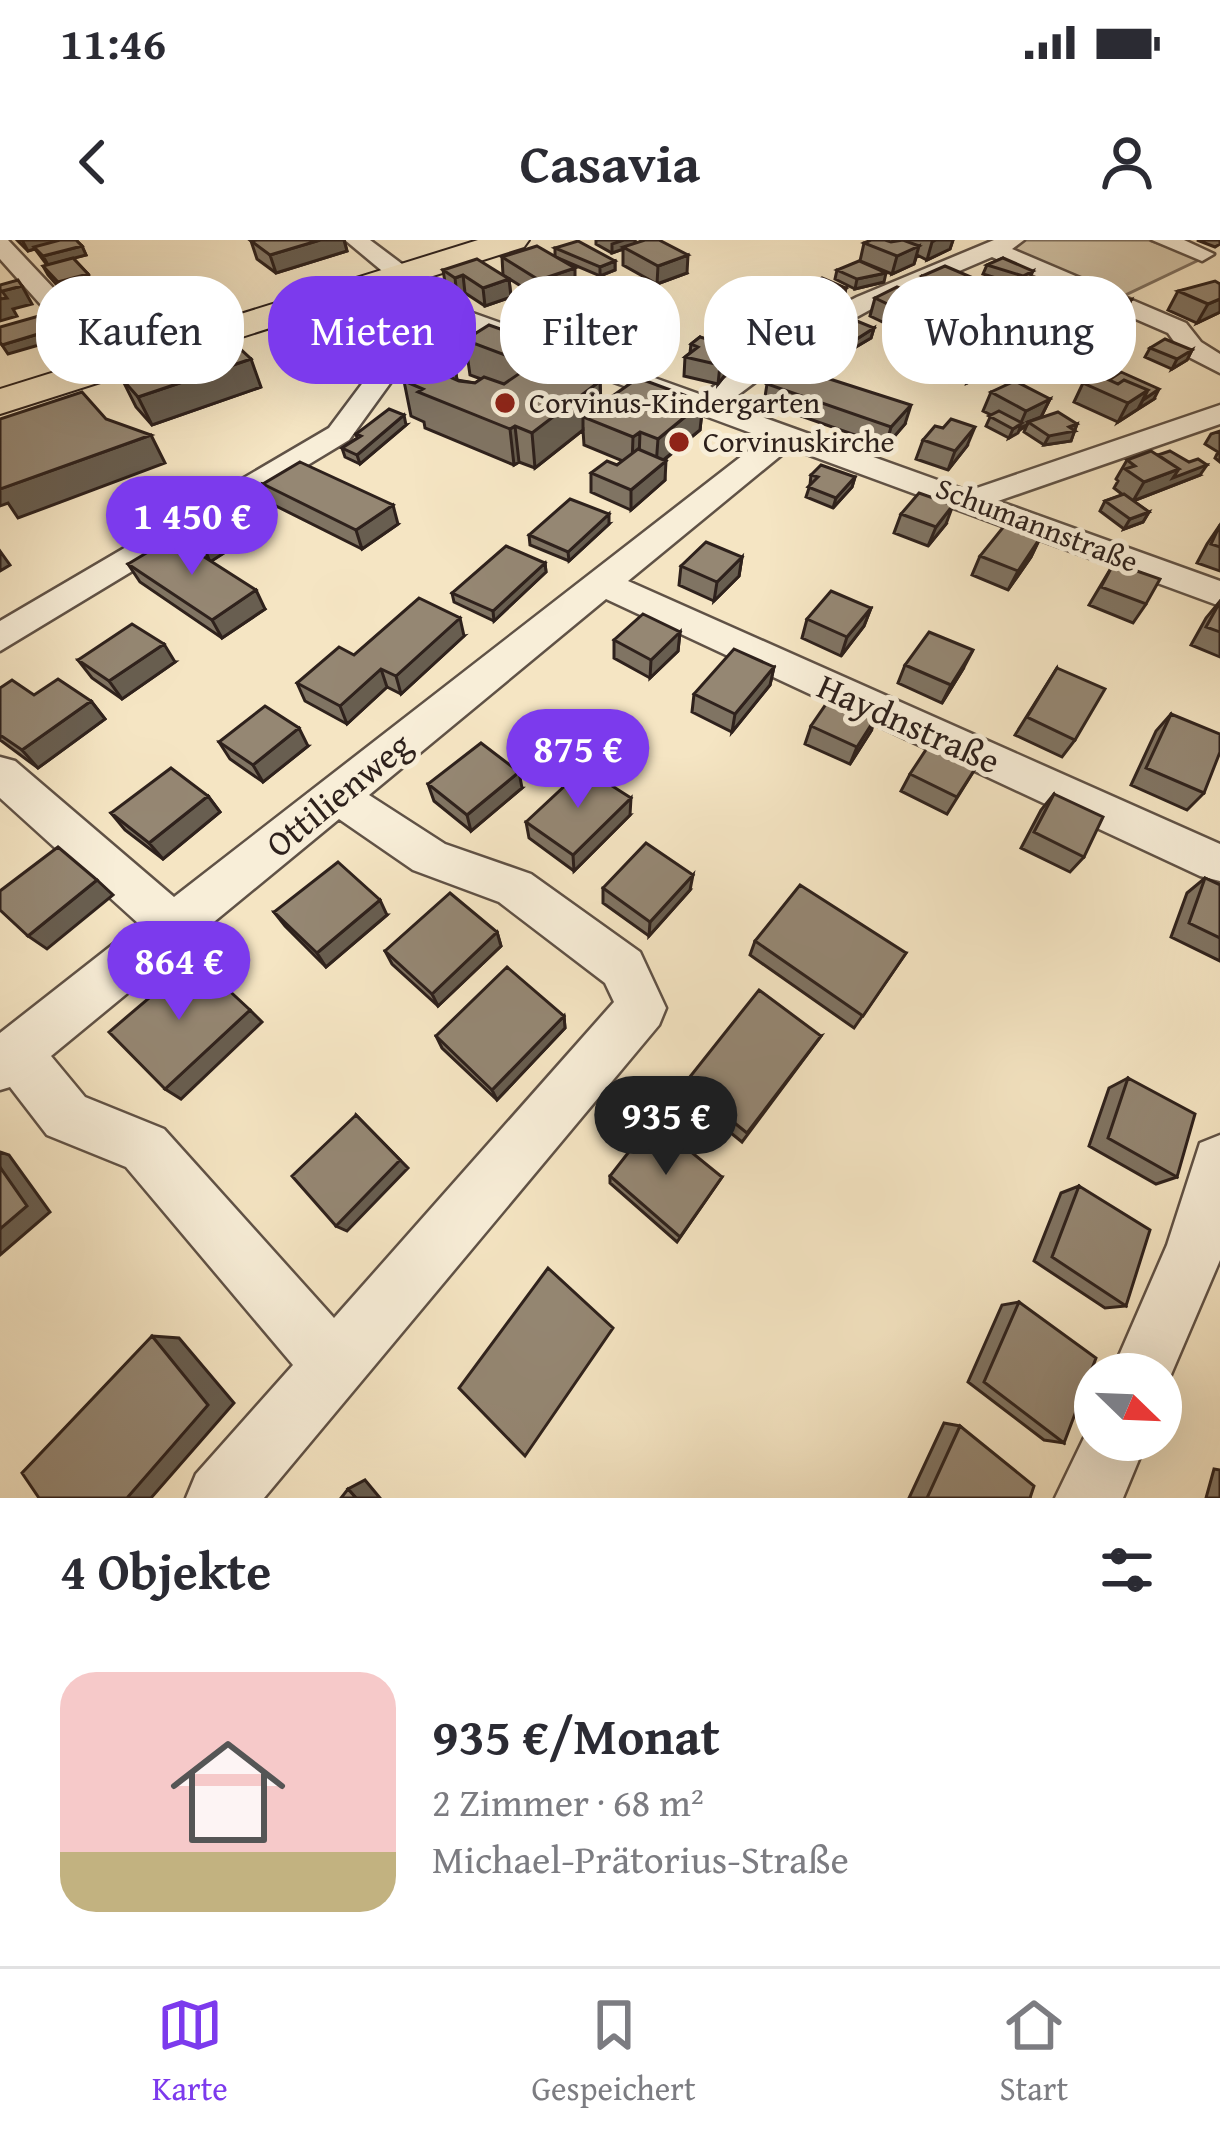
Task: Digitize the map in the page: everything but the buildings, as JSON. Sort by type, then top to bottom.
[{"type":"main road","points":[[399,276],[512,240]]},
{"type":"main road","points":[[0,403],[59,384]]},
{"type":"street","name":"Schumannstraße","points":[[356,240],[391,276]]},
{"type":"street","points":[[1162,240],[1202,254]]},
{"type":"street","points":[[707,405],[794,340],[866,302],[1003,244],[1177,328],[1212,336],[1220,333]]},
{"type":"street","points":[[0,245],[36,284]]},
{"type":"street","name":"Schumannstraße","points":[[476,322],[1220,594]]},
{"type":"street","points":[[1177,328],[1192,348],[1220,365]]},
{"type":"street","points":[[0,638],[339,434],[376,384]]},
{"type":"street","points":[[970,500],[1220,414]]},
{"type":"street","name":"Ottilienweg","points":[[7,1059],[789,434]]},
{"type":"street","name":"Haydnstraße","points":[[601,583],[1219,861]]},
{"type":"street","points":[[0,773],[173,925]]},
{"type":"street","points":[[220,1498],[641,1008],[623,968],[515,888],[429,857],[336,795]]},
{"type":"street","points":[[7,1059],[66,1116],[146,1148],[334,1365]]},
{"type":"street","points":[[1151,1353],[1196,1250],[1220,1163]]},
{"type":"street","points":[[1089,1498],[1105,1461]]},
{"type":"shaded area","points":[[1023,240],[1149,240],[1201,259],[1136,290],[1136,276],[1066,276],[1014,254],[1011,245]]},
{"type":"place","name":"Corvinus-Kindergarten","points":[[505,403]]},
{"type":"place","name":"Corvinuskirche","points":[[679,442]]}]
